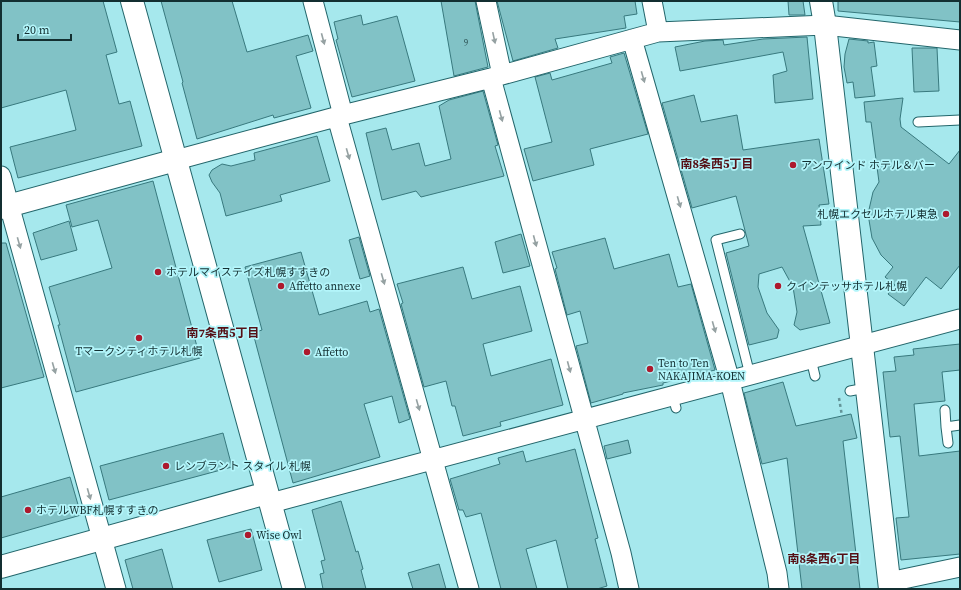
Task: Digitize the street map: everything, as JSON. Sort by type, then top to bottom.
[{"type":"street","points":[[132,1],[294,589]]},
{"type":"street","points":[[313,1],[340,116],[469,589]]},
{"type":"street","points":[[486,1],[496,77],[584,420],[626,552],[629,589]]},
{"type":"street","points":[[652,1],[658,32]]},
{"type":"street","points":[[821,1],[861,346],[858,389],[889,586],[960,567]]},
{"type":"street","points":[[5,207],[340,116],[496,77],[658,32],[824,25],[960,40]]},
{"type":"street","points":[[632,39],[730,381],[777,574],[779,589]]},
{"type":"street","points":[[1,176],[5,207],[116,589]]},
{"type":"street","points":[[1,567],[102,539],[269,498],[434,460],[584,420],[674,402],[750,375],[813,368],[861,346],[960,319]]},
{"type":"lane","points":[[918,122],[960,120]]},
{"type":"lane","points":[[740,234],[716,240],[750,375]]},
{"type":"lane","points":[[945,410],[948,443]]},
{"type":"lane","points":[[946,427],[960,425]]},
{"type":"path","points":[[838,394],[842,416]]},
{"type":"building","points":[[1,1],[103,1],[117,52],[106,55],[119,104],[130,101],[142,146],[18,178],[10,147],[76,130],[66,90],[1,108]]},
{"type":"building","points":[[161,1],[232,1],[247,52],[308,35],[313,51],[296,56],[311,108],[274,118],[273,115],[197,139]]},
{"type":"building","points":[[441,1],[475,1],[488,67],[454,76]]},
{"type":"building","points":[[497,1],[635,1],[637,14],[624,16],[626,28],[555,39],[558,48],[513,61]]},
{"type":"building","points":[[788,1],[803,1],[805,15],[789,15]]},
{"type":"building","points":[[838,1],[960,1],[960,22],[838,11]]},
{"type":"building","points":[[361,15],[363,25],[397,16],[415,81],[352,97],[336,40],[338,39],[334,22]]},
{"type":"building","points":[[807,37],[813,99],[775,103],[773,75],[787,71],[783,52],[680,71],[675,47],[705,41],[723,40],[724,45],[763,39]]},
{"type":"building","points":[[849,39],[868,41],[868,43],[874,42],[877,66],[871,67],[875,96],[855,98],[853,82],[847,83],[844,67],[845,54]]},
{"type":"building","points":[[912,48],[937,48],[939,91],[914,92]]},
{"type":"building","points":[[624,53],[648,134],[590,149],[594,165],[533,181],[524,149],[552,142],[535,77],[550,73],[552,80],[612,63],[610,57]]},
{"type":"building","points":[[483,91],[498,145],[495,146],[504,176],[421,197],[416,191],[382,200],[366,133],[386,128],[392,150],[419,143],[425,166],[451,159],[439,106],[449,100]]},
{"type":"building","points":[[694,95],[701,122],[737,115],[743,150],[819,139],[829,204],[819,205],[821,225],[803,226],[830,323],[800,330],[794,325],[797,312],[793,287],[782,267],[759,274],[758,287],[767,313],[779,330],[777,338],[749,345],[726,253],[749,246],[736,196],[692,208],[662,103]]},
{"type":"building","points":[[903,98],[900,119],[901,127],[949,164],[960,150],[960,265],[941,289],[926,277],[904,306],[888,294],[895,285],[885,277],[893,267],[881,255],[872,238],[868,214],[873,192],[879,182],[871,122],[866,122],[864,102]]},
{"type":"building","points":[[317,136],[330,181],[280,195],[282,201],[226,216],[220,193],[209,175],[212,170],[222,164],[231,166],[255,160],[254,153]]},
{"type":"building","points":[[153,181],[200,358],[76,392],[49,287],[112,268],[98,220],[72,227],[66,205]]},
{"type":"building","points":[[69,221],[77,250],[41,260],[33,233]]},
{"type":"building","points":[[521,234],[530,266],[503,273],[495,242]]},
{"type":"building","points":[[359,237],[370,276],[360,279],[349,240]]},
{"type":"building","points":[[605,238],[614,269],[669,254],[678,287],[691,284],[715,370],[663,383],[663,385],[623,393],[591,403],[576,346],[588,343],[580,311],[567,315],[552,252]]},
{"type":"building","points":[[1,243],[6,243],[44,377],[1,388]]},
{"type":"building","points":[[301,252],[319,315],[367,301],[370,312],[379,309],[410,419],[399,423],[392,396],[364,404],[380,457],[293,483],[253,333],[262,330],[245,267]]},
{"type":"building","points":[[463,267],[472,299],[520,286],[532,331],[483,344],[491,376],[551,359],[563,405],[500,422],[501,426],[463,436],[455,406],[452,406],[446,381],[424,387],[401,304],[403,303],[397,284]]},
{"type":"building","points":[[960,344],[960,370],[942,372],[945,401],[914,404],[919,456],[960,451],[960,554],[901,560],[896,518],[909,517],[900,436],[890,437],[883,372],[896,371],[894,357],[914,355],[913,349]]},
{"type":"building","points":[[783,382],[796,426],[851,414],[857,438],[843,441],[860,589],[802,589],[787,458],[762,464],[744,393]]},
{"type":"building","name":"レンブラント スタイル 札幌","points":[[223,433],[232,467],[109,500],[100,466]]},
{"type":"building","points":[[628,440],[631,453],[607,459],[604,446]]},
{"type":"building","points":[[575,449],[598,538],[595,539],[607,586],[597,589],[568,589],[556,540],[526,549],[537,589],[501,589],[481,513],[466,517],[463,510],[459,510],[450,479],[500,464],[498,458],[523,451],[526,462]]},
{"type":"building","points":[[70,477],[81,515],[1,538],[1,497]]},
{"type":"building","points":[[341,501],[356,552],[358,551],[366,589],[323,589],[320,574],[324,573],[321,561],[325,560],[312,510]]},
{"type":"building","points":[[251,529],[262,570],[219,582],[207,540]]},
{"type":"building","points":[[162,549],[173,589],[133,589],[125,560]]},
{"type":"building","points":[[439,564],[446,589],[413,589],[408,573]]},
{"type":"place","name":"アンワインド ホテル＆バー","points":[[793,165]]},
{"type":"place","name":"札幌エクセルホテル東急","points":[[946,214]]},
{"type":"place","name":"ホテルマイステイズ札幌すすきの","points":[[158,272]]},
{"type":"place","name":"Affetto annexe","points":[[281,286]]},
{"type":"place","name":"クインテッサホテル札幌","points":[[778,286]]},
{"type":"place","name":"Tマークシティホテル札幌","points":[[139,338]]},
{"type":"place","name":"Affetto","points":[[307,352]]},
{"type":"place","name":"Ten to Ten NAKAJIMA-KOEN","points":[[650,369]]},
{"type":"place","name":"レンブラント スタイル 札幌","points":[[166,466]]},
{"type":"place","name":"ホテルWBF札幌すすきの","points":[[28,510]]},
{"type":"place","name":"Wise Owl","points":[[248,535]]},
{"type":"district","name":"南8条西5丁目","points":[[717,164]]},
{"type":"district","name":"南7条西5丁目","points":[[223,333]]},
{"type":"district","name":"南8条西6丁目","points":[[824,559]]}]
